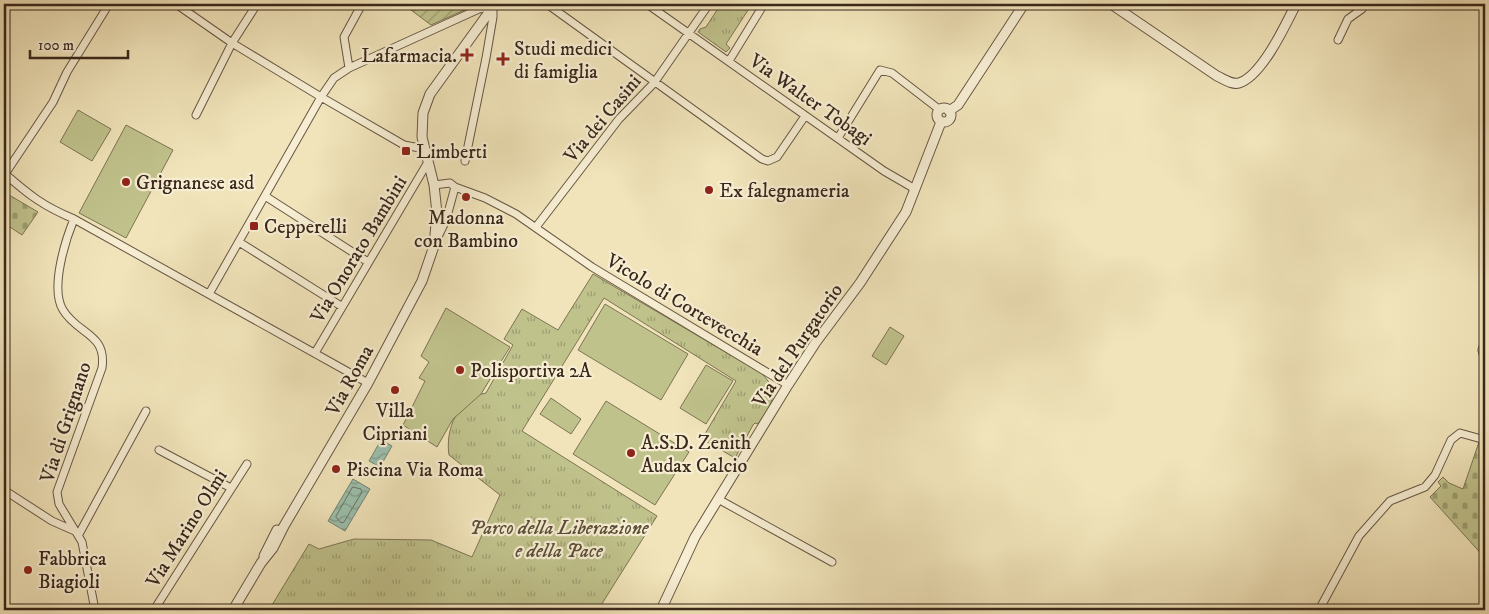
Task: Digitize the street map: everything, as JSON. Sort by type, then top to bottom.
[{"type":"street","points":[[109,4],[67,72],[53,102],[4,174],[38,202],[74,219],[368,383]]},
{"type":"street","points":[[176,4],[232,43],[404,146],[425,149]]},
{"type":"street","points":[[196,114],[232,43],[257,4]]},
{"type":"street","points":[[349,68],[344,37],[362,4]]},
{"type":"street","points":[[547,4],[654,82],[768,161],[777,157],[806,116]]},
{"type":"street","name":"Via Walter Tobagi","points":[[647,4],[884,172],[915,189]]},
{"type":"street","name":"Via dei Casini","points":[[536,227],[619,119],[654,82],[709,4]]},
{"type":"street","points":[[729,61],[764,4]]},
{"type":"street","points":[[838,138],[880,70],[892,73],[945,110],[958,105],[1023,4]]},
{"type":"street","points":[[1111,4],[1218,76],[1233,83],[1240,82],[1246,78],[1264,61],[1296,4]]},
{"type":"street","points":[[1338,40],[1348,19],[1362,9],[1365,4]]},
{"type":"street","points":[[209,294],[321,97],[334,78],[349,68],[479,9],[494,5],[486,58],[465,161]]},
{"type":"street","name":"Via Roma","points":[[434,246],[437,213],[434,186],[425,149],[422,126],[426,102],[494,5]]},
{"type":"street","name":"Via del Purgatorio","points":[[661,610],[695,538],[788,385],[876,259],[906,212],[941,122],[948,121],[951,115],[945,110]]},
{"type":"street","name":"Via Onorato Bambini","points":[[315,353],[428,162]]},
{"type":"street","points":[[434,186],[450,183],[485,198],[536,227]]},
{"type":"street","name":"Via Roma","points":[[233,610],[261,563],[271,538],[277,530],[284,526],[368,383],[422,281],[434,246],[446,220],[455,186]]},
{"type":"street","points":[[265,196],[368,262]]},
{"type":"street","name":"Via di Grignano","points":[[74,219],[63,252],[59,298],[62,309],[102,346],[104,356],[102,368],[58,492],[59,504],[82,542],[95,610]]},
{"type":"street","name":"Vicolo di Cortevecchia","points":[[536,227],[592,267],[788,385]]},
{"type":"street","points":[[239,242],[342,306]]},
{"type":"street","points":[[1485,340],[1482,350],[1485,361]]},
{"type":"street","points":[[4,490],[52,521],[78,533],[146,411]]},
{"type":"street","points":[[1319,610],[1359,536],[1390,502],[1425,487],[1435,475],[1451,440],[1460,433],[1485,440]]},
{"type":"street","points":[[159,450],[231,488]]},
{"type":"street","name":"Via Marino Olmi","points":[[154,610],[247,464]]},
{"type":"street","points":[[718,500],[832,562]]},
{"type":"green space","points":[[403,4],[478,4],[431,25]]},
{"type":"green space","points":[[721,4],[752,4],[726,44],[730,48],[726,52],[698,32],[706,27]]},
{"type":"green space","points":[[78,110],[111,129],[92,161],[60,142]]},
{"type":"green space","name":"Grignanese asd","points":[[126,125],[173,150],[126,238],[79,213]]},
{"type":"green space","points":[[4,192],[38,212],[22,235],[4,223]]},
{"type":"green space","name":"Parco della Liberazione e della Pace","points":[[593,274],[761,373],[767,380],[773,393],[767,410],[758,424],[755,423],[753,425],[735,458],[702,439],[736,381],[604,298],[522,431],[657,516],[598,610],[269,610],[309,544],[319,549],[354,539],[431,540],[472,557],[500,495],[449,455],[449,435],[452,425],[461,408],[468,401],[486,393],[513,345],[504,339],[522,309],[558,330]]},
{"type":"green space","points":[[605,304],[688,354],[661,400],[578,350]]},
{"type":"green space","name":"Polisportiva 2A","points":[[446,308],[510,347],[481,394],[453,419],[437,447],[403,425],[425,381],[419,378],[429,362],[421,356]]},
{"type":"green space","points":[[890,327],[904,336],[886,365],[872,356]]},
{"type":"green space","points":[[706,365],[733,381],[706,424],[680,408]]},
{"type":"green space","points":[[551,398],[581,419],[571,434],[540,414]]},
{"type":"green space","name":"A.S.D. Zenith Audax Calcio","points":[[606,401],[689,452],[655,505],[573,454]]},
{"type":"green space","points":[[1479,442],[1485,444],[1485,558],[1430,497],[1441,486],[1438,482],[1443,477],[1449,483],[1463,489]]},
{"type":"water","points":[[381,440],[392,446],[380,467],[369,461]]},
{"type":"water","points":[[353,479],[370,489],[345,531],[328,521]]},
{"type":"place","name":"Lafarmacia.","points":[[467,55]]},
{"type":"place","name":"Studi medici di famiglia","points":[[503,59]]},
{"type":"place","name":"Limberti","points":[[406,151]]},
{"type":"place","name":"Grignanese asd","points":[[126,182]]},
{"type":"place","name":"Ex falegnameria","points":[[709,190]]},
{"type":"place","name":"Madonna con Bambino","points":[[466,197]]},
{"type":"place","name":"Cepperelli","points":[[254,226]]},
{"type":"place","name":"Polisportiva 2A","points":[[460,370]]},
{"type":"place","name":"Villa Cipriani","points":[[395,390]]},
{"type":"place","name":"A.S.D. Zenith Audax Calcio","points":[[631,453]]},
{"type":"place","name":"Piscina Via Roma","points":[[336,469]]},
{"type":"place","name":"Fabbrica Biagioli","points":[[28,570]]}]
